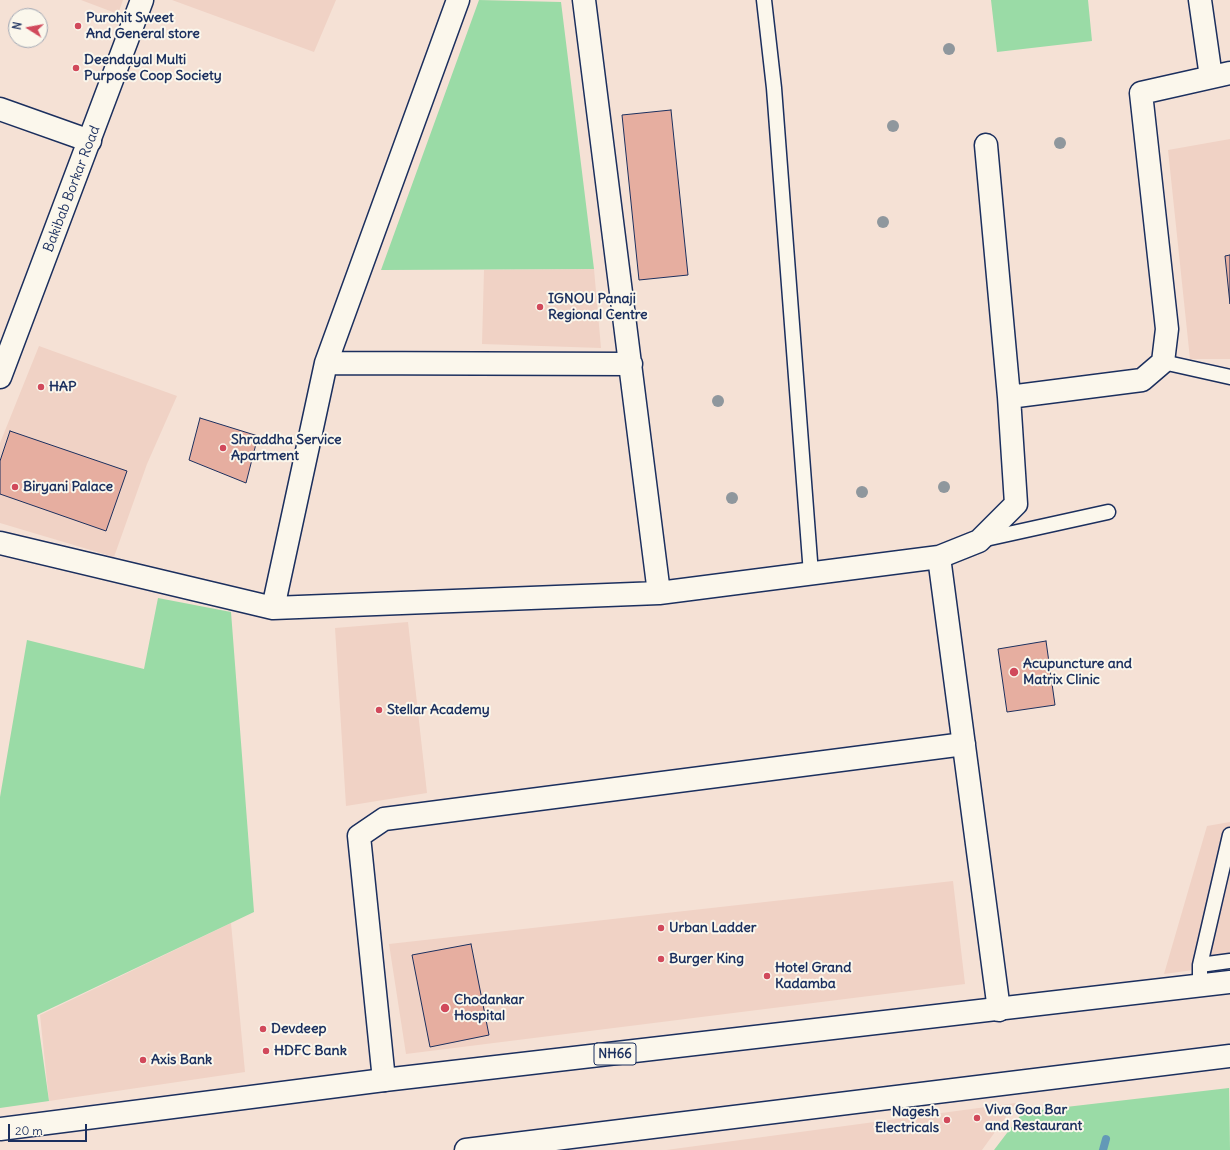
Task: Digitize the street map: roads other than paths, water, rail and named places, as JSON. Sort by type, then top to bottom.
[{"type":"main road","name":"Bakibab Borkar Road","points":[[0,377],[142,0]]},
{"type":"main road","points":[[273,608],[326,363],[458,0]]},
{"type":"main road","points":[[584,0],[659,593]]},
{"type":"main road","points":[[1009,397],[1142,380],[1163,362],[1167,329],[1141,93],[1220,75],[1200,0]]},
{"type":"main road","points":[[0,109],[90,141]]},
{"type":"main road","points":[[0,543],[273,608],[659,593],[939,557],[979,541],[1016,504],[1009,397],[986,145]]},
{"type":"main road","points":[[326,363],[631,364]]},
{"type":"main road","points":[[939,557],[999,1010]]},
{"type":"main road","points":[[384,1080],[359,836],[384,819],[964,744]]},
{"type":"main road","name":"NH66","points":[[0,1129],[384,1080],[999,1010],[1200,976],[1230,982]]},
{"type":"main road","points":[[466,1150],[1230,1056]]},
{"type":"lane","points":[[764,0],[774,88],[811,574]]},
{"type":"lane","points":[[1163,362],[1230,377]]},
{"type":"lane","points":[[979,541],[1108,512]]},
{"type":"lane","points":[[1200,976],[1230,835]]},
{"type":"lane","points":[[1200,976],[1230,961]]},
{"type":"waterway","points":[[1103,1150],[1106,1139]]},
{"type":"place","name":"Purohit Sweet And General store","points":[[78,26]]},
{"type":"place","name":"Deendayal Multi Purpose Coop Society","points":[[76,68]]},
{"type":"place","name":"IGNOU Panaji Regional Centre","points":[[540,307]]},
{"type":"place","name":"HAP","points":[[41,387]]},
{"type":"place","name":"Shraddha Service Apartment","points":[[223,448]]},
{"type":"place","name":"Biryani Palace","points":[[15,487]]},
{"type":"place","name":"Acupuncture and Matrix Clinic","points":[[1014,672]]},
{"type":"place","name":"Stellar Academy","points":[[379,710]]},
{"type":"place","name":"Urban Ladder","points":[[661,928]]},
{"type":"place","name":"Burger King","points":[[661,959]]},
{"type":"place","name":"Hotel Grand Kadamba","points":[[767,976]]},
{"type":"place","name":"Chodankar Hospital","points":[[445,1008]]},
{"type":"place","name":"Devdeep","points":[[263,1029]]},
{"type":"place","name":"HDFC Bank","points":[[266,1051]]},
{"type":"place","name":"Axis Bank","points":[[143,1060]]},
{"type":"place","name":"Viva Goa Bar and Restaurant","points":[[977,1118]]},
{"type":"place","name":"Nagesh Electricals","points":[[947,1120]]}]
